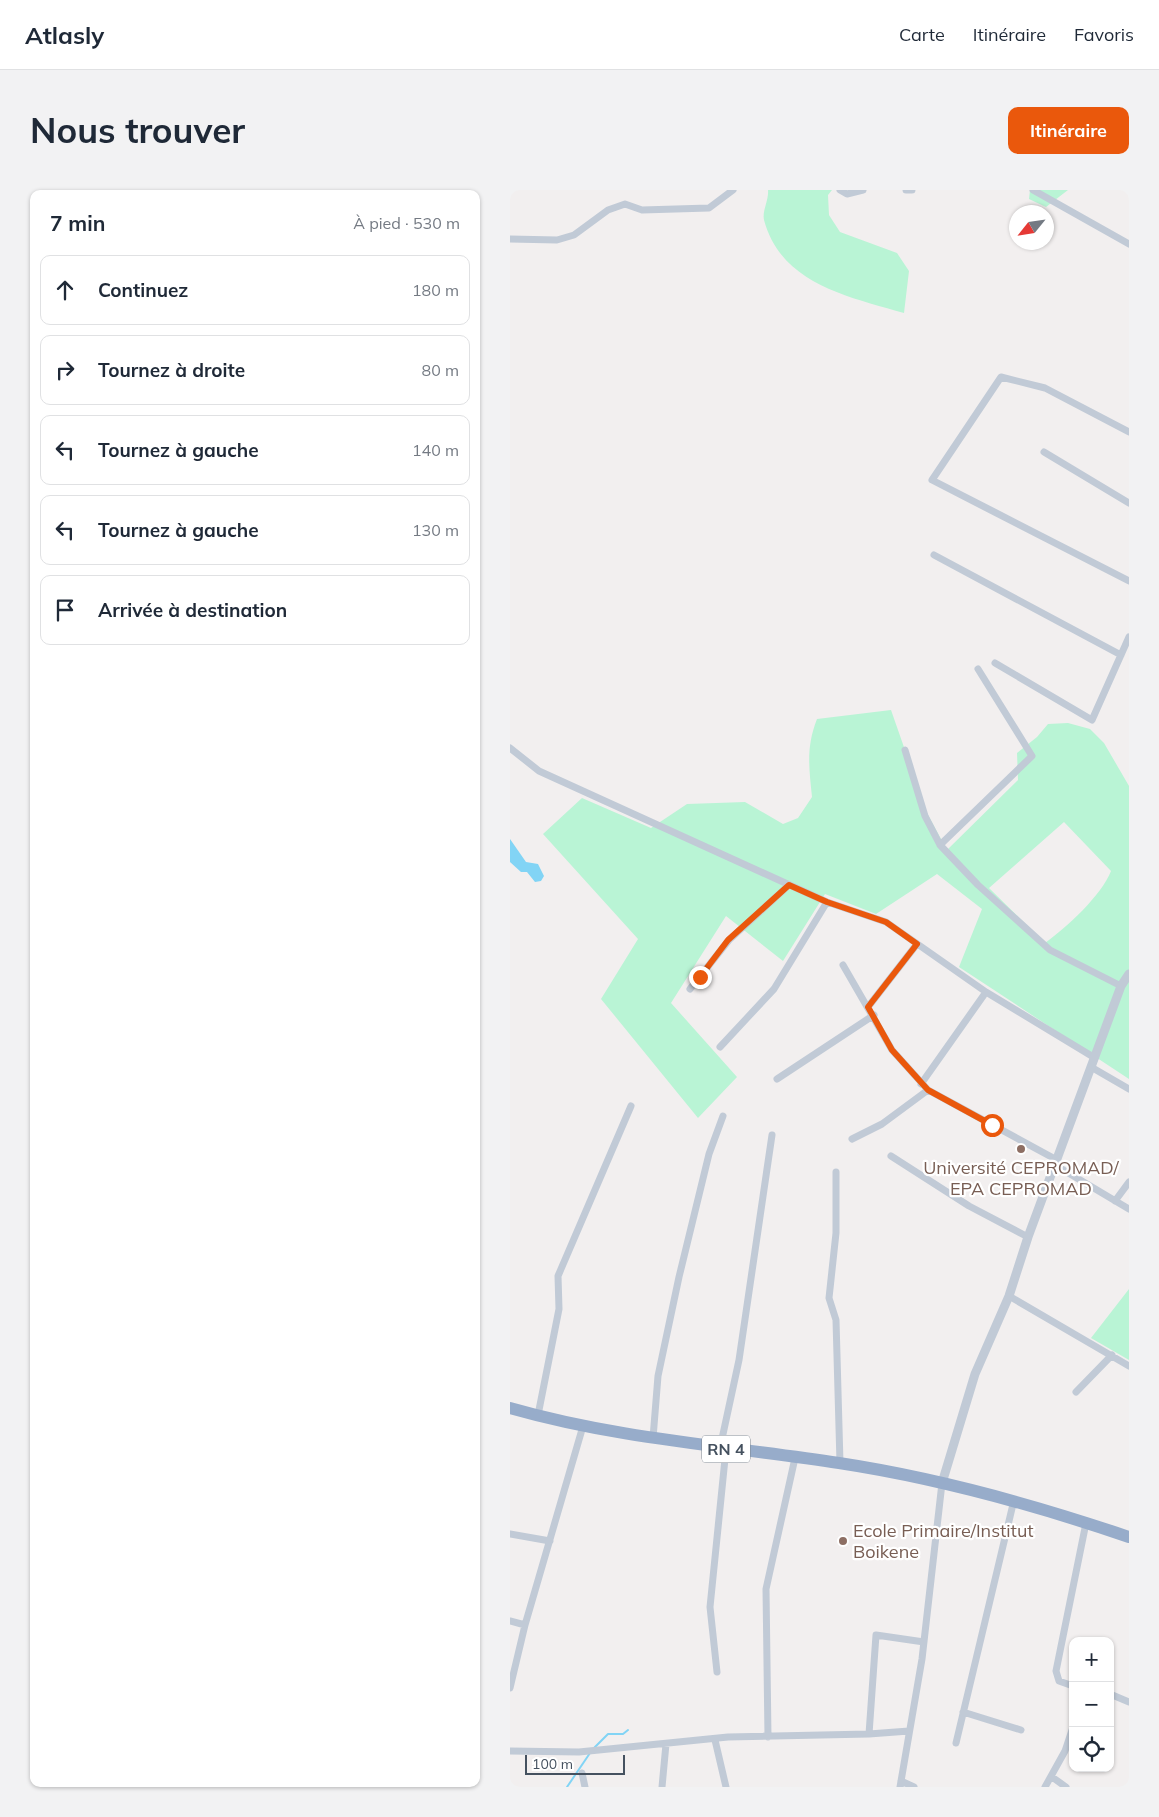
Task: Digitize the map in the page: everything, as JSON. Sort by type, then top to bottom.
[{"type":"highway","name":"RN 4","points":[[510,1408],[583,1426],[653,1438],[840,1463],[942,1483],[1014,1500],[1129,1538]]},
{"type":"street","points":[[510,239],[557,240],[574,235],[608,210],[625,204],[642,210],[709,208],[733,190]]},
{"type":"street","points":[[840,190],[847,194],[863,190]]},
{"type":"street","points":[[906,190],[912,190]]},
{"type":"street","points":[[1033,190],[1129,244]]},
{"type":"street","points":[[1129,432],[1045,388],[1001,377],[932,480],[1129,582]]},
{"type":"street","points":[[1044,452],[1129,503]]},
{"type":"street","points":[[934,555],[1120,656]]},
{"type":"street","points":[[994,663],[1092,720],[1129,637]]},
{"type":"street","points":[[940,845],[1032,756],[978,669]]},
{"type":"street","points":[[510,748],[538,771],[827,902],[886,922],[986,992],[1095,1058]]},
{"type":"street","points":[[905,750],[925,816],[940,845],[978,885],[1050,950],[1121,986]]},
{"type":"street","points":[[690,989],[728,940],[789,885]]},
{"type":"street","points":[[720,1047],[774,989],[827,902]]},
{"type":"street","points":[[868,1007],[917,944]]},
{"type":"street","points":[[843,965],[874,1015],[892,1050],[928,1090],[1056,1162],[1129,1209]]},
{"type":"street","points":[[914,1787],[901,1784],[908,1731],[924,1642],[942,1483],[975,1374],[1008,1296],[1121,986],[1129,974]]},
{"type":"street","points":[[921,1084],[986,992]]},
{"type":"street","points":[[777,1079],[874,1015]]},
{"type":"street","points":[[1091,1068],[1129,1089]]},
{"type":"street","points":[[852,1139],[882,1124],[928,1090]]},
{"type":"street","points":[[538,1415],[559,1309],[558,1276],[631,1106]]},
{"type":"street","points":[[653,1438],[658,1376],[679,1277],[710,1154],[723,1116]]},
{"type":"street","points":[[717,1672],[710,1607],[723,1448],[739,1360],[772,1135]]},
{"type":"street","points":[[891,1156],[970,1206],[1028,1237]]},
{"type":"street","points":[[836,1172],[836,1233],[829,1298],[836,1320],[840,1463]]},
{"type":"street","points":[[1115,1200],[1129,1182]]},
{"type":"street","points":[[1008,1296],[1129,1365]]},
{"type":"street","points":[[1076,1392],[1112,1355]]},
{"type":"street","points":[[510,1686],[525,1625],[583,1426]]},
{"type":"street","points":[[768,1737],[766,1589],[794,1458]]},
{"type":"street","points":[[956,1743],[1014,1500]]},
{"type":"street","points":[[1069,1685],[1059,1681],[1056,1671],[1086,1523]]},
{"type":"street","points":[[510,1534],[550,1541]]},
{"type":"street","points":[[510,1621],[525,1625]]},
{"type":"street","points":[[869,1734],[876,1635],[924,1642]]},
{"type":"street","points":[[1114,1696],[1129,1702]]},
{"type":"street","points":[[963,1712],[1020,1730]]},
{"type":"street","points":[[510,1751],[579,1752],[715,1740],[728,1737],[869,1734],[908,1731]]},
{"type":"street","points":[[1045,1787],[1065,1751],[1069,1739]]},
{"type":"street","points":[[715,1740],[726,1787]]},
{"type":"street","points":[[662,1787],[666,1744]]},
{"type":"street","points":[[582,1774],[585,1787]]},
{"type":"street","points":[[1052,1777],[1066,1787]]},
{"type":"green space","points":[[768,190],[832,190],[828,195],[829,215],[840,232],[897,253],[909,271],[904,313],[861,301],[820,284],[801,273],[785,259],[773,242],[764,220]]},
{"type":"green space","points":[[1030,190],[1068,190],[1049,205],[1042,205],[1029,199]]},
{"type":"green space","points":[[891,710],[927,813],[947,850],[1018,780],[1017,753],[1037,737],[1048,724],[1068,723],[1090,729],[1104,743],[1129,786],[1129,1079],[959,967],[982,909],[937,874],[876,914],[825,894],[783,961],[726,916],[671,1003],[737,1077],[698,1118],[601,999],[638,939],[543,834],[582,798],[651,828],[687,804],[745,802],[783,824],[798,818],[812,797],[809,767],[810,748],[817,719]],"holes":[[[1064,822],[1111,871],[1092,900],[1073,920],[1045,943],[989,888]]]},
{"type":"green space","points":[[1129,1289],[1129,1360],[1091,1338]]},
{"type":"water","points":[[510,839],[526,862],[538,864],[544,876],[541,881],[535,882],[527,872],[521,872],[510,862]]},
{"type":"waterway","points":[[593,1749],[608,1734],[623,1734],[628,1730]]},
{"type":"waterway","points":[[567,1787],[590,1753]]},
{"type":"place","name":"Université CEPROMAD/ EPA CEPROMAD","points":[[1021,1149]]},
{"type":"place","name":"Ecole Primaire/Institut Boikene","points":[[843,1541]]},
{"type":"route","points":[[700,977],[728,940],[789,885],[827,902],[886,922],[917,944],[868,1007],[892,1050],[921,1084],[928,1090],[992,1125]]}]
